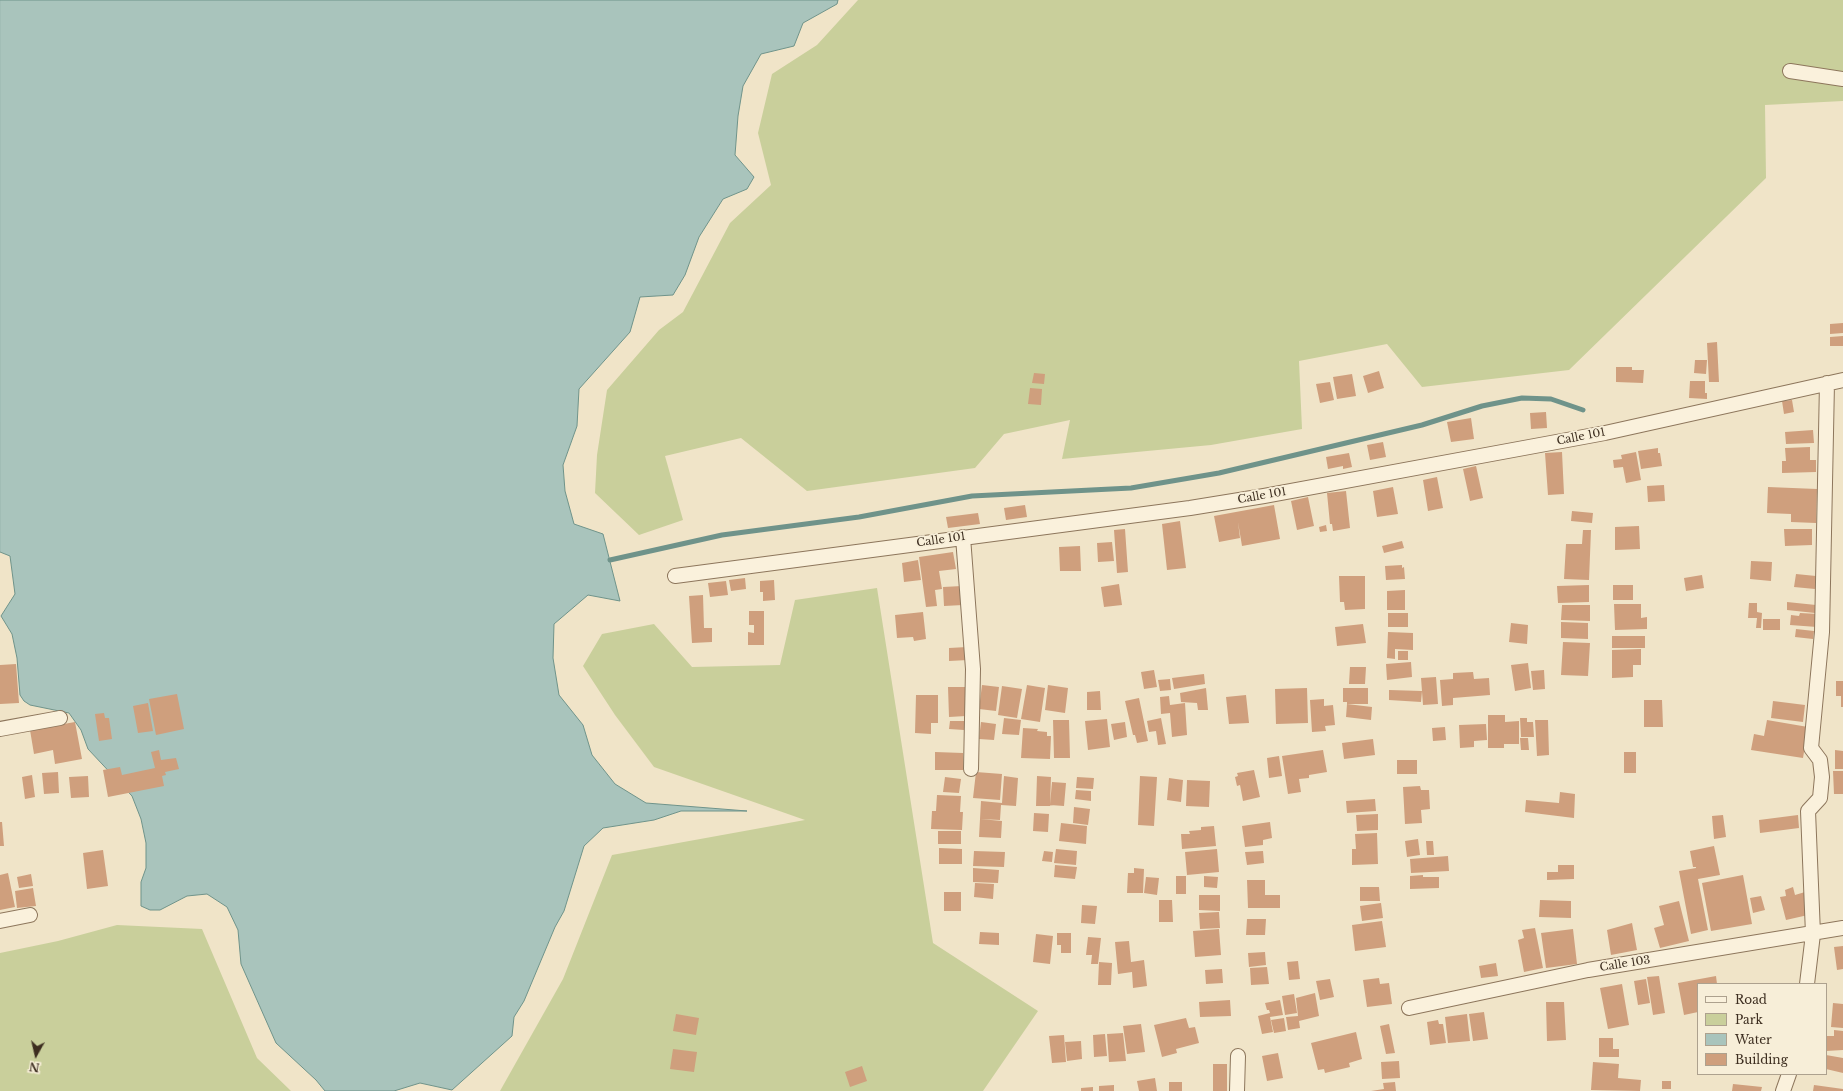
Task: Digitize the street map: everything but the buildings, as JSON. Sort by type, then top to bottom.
[{"type":"street","points":[[1790,71],[1843,79]]},
{"type":"street","name":"Calle 101","points":[[675,576],[1190,508],[1264,496],[1605,433],[1843,380]]},
{"type":"street","points":[[1807,983],[1813,934],[1808,810],[1820,798],[1822,777],[1820,760],[1811,748],[1822,632],[1828,383]]},
{"type":"street","points":[[963,537],[972,669],[971,769]]},
{"type":"street","points":[[0,729],[60,718]]},
{"type":"street","points":[[0,921],[30,915]]},
{"type":"street","name":"Calle 103","points":[[1409,1008],[1588,970],[1843,928]]},
{"type":"street","points":[[1237,1091],[1238,1056]]},
{"type":"street","points":[[1783,1091],[1789,1075]]},
{"type":"green space","points":[[858,0],[1843,0],[1843,101],[1765,105],[1766,178],[1569,370],[1422,387],[1387,344],[1299,361],[1302,429],[1211,445],[1062,459],[1070,420],[1004,434],[975,468],[807,491],[741,438],[665,456],[683,520],[639,535],[595,493],[597,455],[607,390],[659,330],[683,312],[730,223],[771,185],[758,133],[772,74],[817,45]]},
{"type":"green space","points":[[877,588],[933,943],[1038,1011],[983,1091],[500,1091],[563,979],[612,855],[805,820],[654,767],[615,715],[583,666],[602,634],[654,624],[692,667],[780,665],[795,600]]},
{"type":"green space","points":[[117,925],[202,929],[257,1058],[291,1091],[0,1091],[0,953],[58,941]]},
{"type":"water","points":[[0,0],[838,0],[837,4],[803,23],[794,46],[761,54],[743,86],[738,116],[735,155],[754,177],[747,189],[723,199],[699,237],[685,275],[673,295],[640,297],[630,332],[579,389],[577,426],[563,465],[565,491],[574,524],[603,534],[620,601],[588,595],[554,624],[553,658],[559,695],[583,725],[592,755],[615,784],[646,803],[747,811],[681,811],[654,820],[603,828],[584,846],[564,911],[555,927],[524,1001],[514,1017],[512,1036],[452,1090],[420,1083],[394,1091],[325,1091],[316,1080],[276,1043],[241,964],[238,930],[227,907],[207,894],[187,896],[160,910],[150,910],[141,906],[141,882],[146,868],[146,843],[141,819],[132,796],[88,749],[81,730],[69,713],[30,705],[24,701],[20,695],[17,658],[12,634],[1,616],[15,594],[10,556],[0,552]]},
{"type":"waterway","points":[[610,560],[722,535],[859,517],[972,496],[1131,488],[1219,473],[1422,425],[1482,406],[1522,398],[1551,399],[1583,410]]}]
